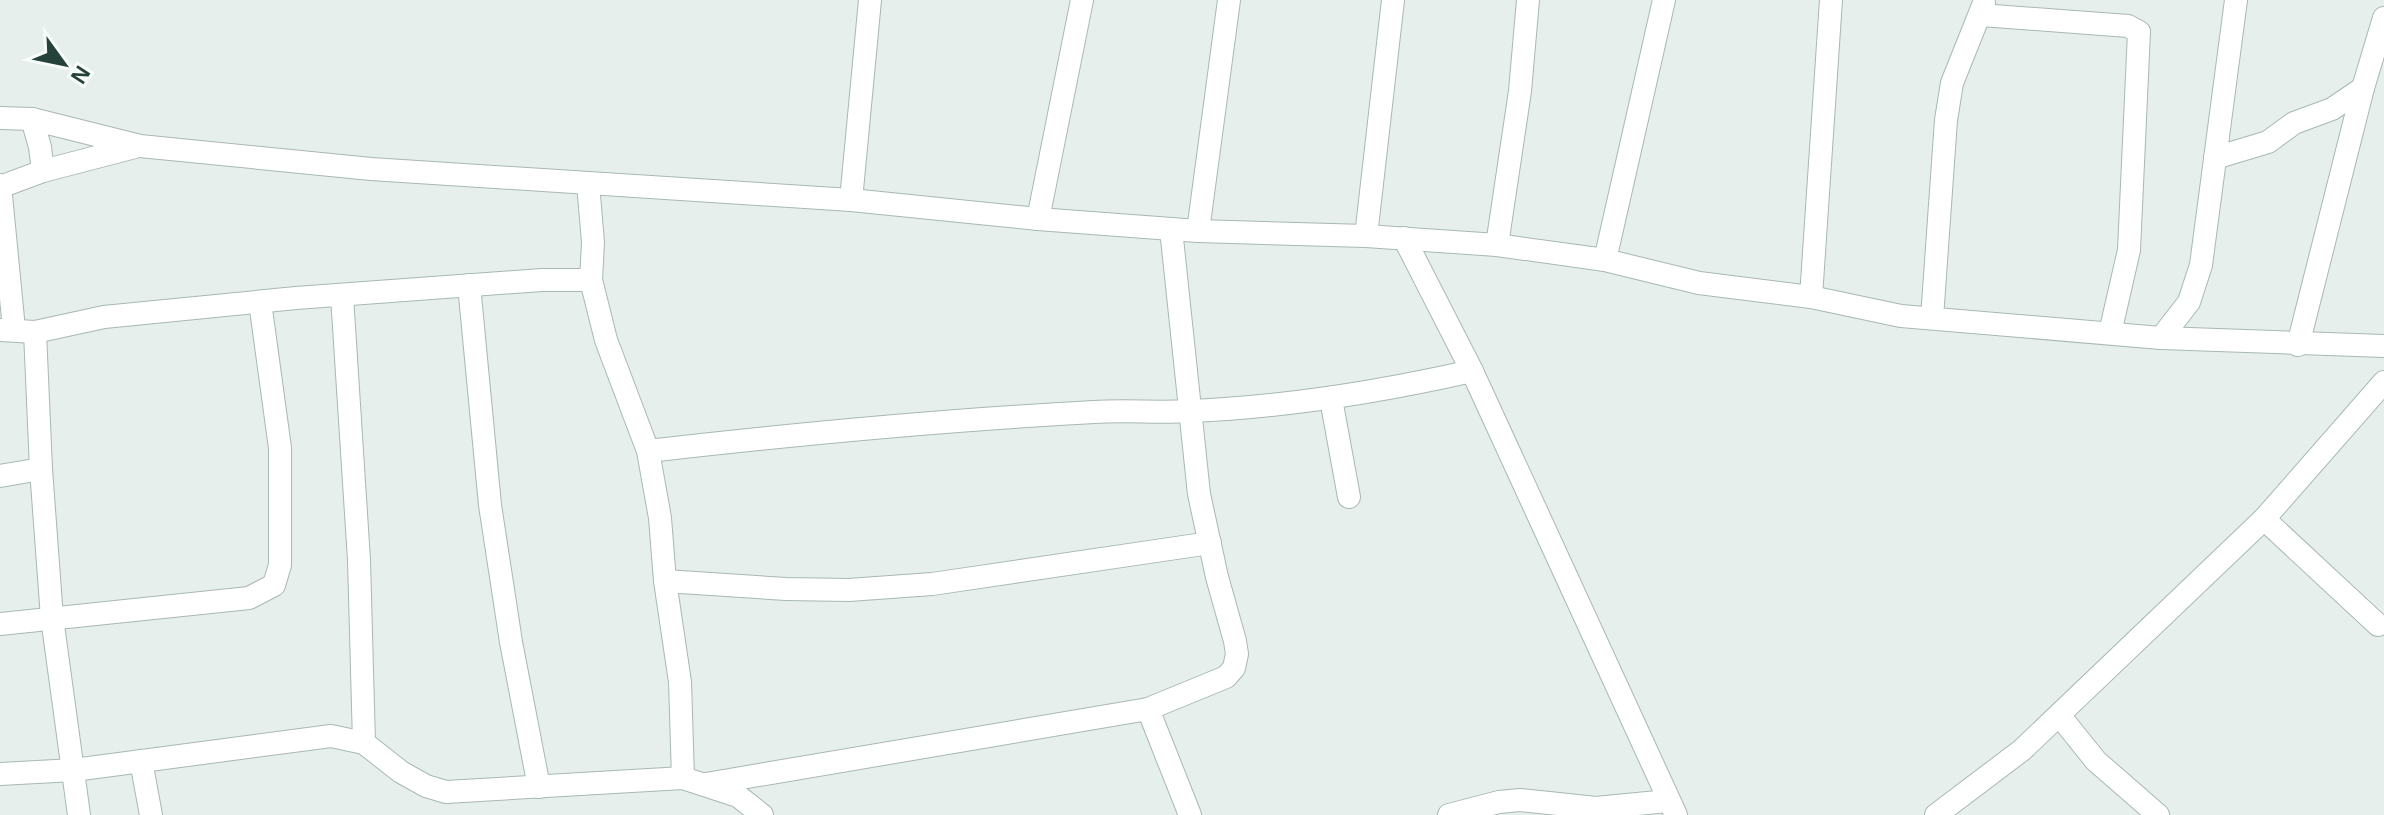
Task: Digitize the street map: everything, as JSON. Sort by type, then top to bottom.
[{"type":"street","points":[[851,200],[870,0]]},
{"type":"street","points":[[1038,219],[1082,0]]},
{"type":"street","points":[[1198,231],[1229,0]]},
{"type":"street","points":[[1366,236],[1393,0]]},
{"type":"street","points":[[1497,245],[1520,91],[1528,0]]},
{"type":"street","points":[[1605,260],[1664,0]]},
{"type":"street","points":[[1811,297],[1831,0]]},
{"type":"street","points":[[2161,338],[2189,302],[2201,265],[2236,0]]},
{"type":"street","points":[[1932,318],[1946,120],[1952,83],[1983,7],[2128,26],[2139,32],[2129,250],[2110,333]]},
{"type":"street","points":[[2298,345],[2363,88],[2384,18]]},
{"type":"street","points":[[2215,158],[2268,142],[2294,123],[2332,109],[2363,88]]},
{"type":"street","points":[[0,118],[32,119],[140,146],[371,169],[851,200],[1198,231],[1366,236],[1497,245],[1605,260],[1699,283],[1811,297],[1889,314],[2161,338],[2384,346]]},
{"type":"street","points":[[32,119],[43,171]]},
{"type":"street","points":[[79,815],[52,618],[41,469],[16,330],[0,186],[43,171],[140,146]]},
{"type":"street","points":[[588,184],[593,229],[591,280],[606,340],[648,451],[660,518],[665,581],[680,682],[683,778]]},
{"type":"street","points":[[706,784],[1148,709],[1226,677],[1234,668],[1237,654],[1235,641],[1210,543],[1193,452],[1171,229]]},
{"type":"street","points":[[1404,238],[1472,371],[1672,808],[1596,808],[1520,800],[1449,815]]},
{"type":"street","points":[[16,330],[104,317],[260,302],[469,285],[591,280]]},
{"type":"street","points":[[469,285],[490,505],[511,642],[539,787]]},
{"type":"street","points":[[342,296],[359,560],[364,743]]},
{"type":"street","points":[[0,624],[249,598],[274,585],[280,565],[280,448],[260,302]]},
{"type":"street","points":[[648,451],[916,424],[1097,412],[1190,411],[1331,399],[1472,371]]},
{"type":"street","points":[[1936,815],[2022,750],[2264,519],[2384,382]]},
{"type":"street","points":[[1331,399],[1349,497]]},
{"type":"street","points":[[0,476],[41,469]]},
{"type":"street","points":[[2264,519],[2378,625]]},
{"type":"street","points":[[665,581],[849,590],[918,585],[1210,543]]},
{"type":"street","points":[[1148,709],[1190,815]]},
{"type":"street","points":[[2059,715],[2096,761],[2158,815]]},
{"type":"street","points":[[0,774],[74,770],[331,736],[364,743],[414,779],[446,792],[683,778],[738,796],[762,815]]},
{"type":"street","points":[[141,761],[151,815]]}]
